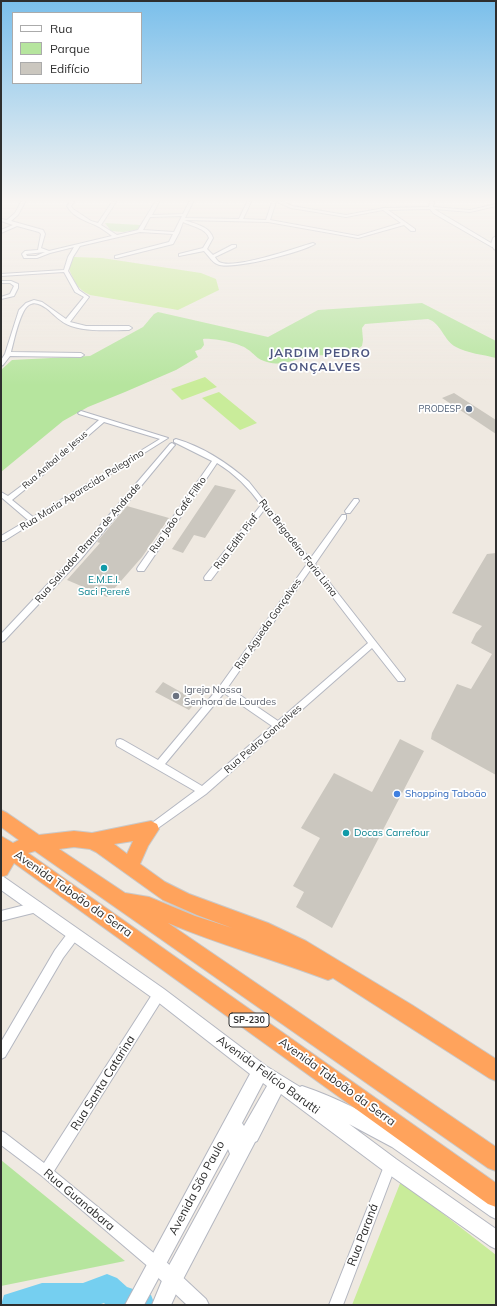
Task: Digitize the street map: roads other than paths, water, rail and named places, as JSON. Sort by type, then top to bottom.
[{"type":"highway","name":"Avenida Taboão da Serra","points":[[1,818],[119,901],[496,1160]]},
{"type":"highway","points":[[1,869],[6,847],[74,839],[92,841],[150,829]]},
{"type":"highway","points":[[131,866],[141,841],[150,829]]},
{"type":"highway","points":[[92,841],[108,849],[151,883],[169,894],[194,906],[280,937],[310,952],[349,978],[407,1012],[496,1071]]},
{"type":"highway","name":"Avenida Taboão da Serra","points":[[6,847],[496,1196]]},
{"type":"highway","points":[[119,901],[149,906],[195,925],[349,978]]},
{"type":"main road","name":"Avenida Felício Barutti","points":[[1,882],[159,994],[260,1072],[295,1093],[390,1165],[496,1240]]},
{"type":"main road","name":"Avenida São Paulo","points":[[134,1305],[260,1072]]},
{"type":"main road","name":"Avenida São Paulo","points":[[161,1305],[171,1283],[278,1082]]},
{"type":"main road","points":[[295,1093],[326,1102],[398,1141],[496,1210]]},
{"type":"main road","points":[[233,1122],[235,1129],[239,1133],[244,1136],[251,1134]]},
{"type":"main road","points":[[221,1143],[228,1140],[234,1142],[238,1148],[239,1157]]},
{"type":"street","points":[[67,322],[87,297],[77,291],[66,271],[68,263]]},
{"type":"street","points":[[221,263],[237,263]]},
{"type":"street","points":[[1,275],[66,271]]},
{"type":"street","points":[[1,282],[11,282],[16,285],[16,288],[12,295],[1,298]]},
{"type":"street","points":[[1,364],[8,354],[21,310],[24,306],[34,302],[45,304],[67,322],[78,326],[129,328]]},
{"type":"street","points":[[8,354],[80,355]]},
{"type":"street","name":"Rua Brigadeiro Faria Lima","points":[[81,413],[164,439],[165,444],[174,443],[216,460],[244,479],[253,488],[264,505],[400,679]]},
{"type":"street","name":"Rua Aníbal de Jesus","points":[[7,500],[42,473],[103,420]]},
{"type":"street","name":"Rua Maria Aparecida Pelegrino","points":[[2,539],[164,439]]},
{"type":"street","name":"Rua Salvador Branco de Andrade","points":[[1,639],[73,562],[174,443]]},
{"type":"street","name":"Rua João Café Filho","points":[[141,569],[216,460]]},
{"type":"street","points":[[1,494],[32,520]]},
{"type":"street","name":"Rua Agueda Gonçalves","points":[[159,765],[223,688],[356,501]]},
{"type":"street","name":"Rua Edith Piaf","points":[[208,578],[264,505]]},
{"type":"street","name":"Rua Pedro Gonçalves","points":[[150,829],[203,791],[372,644]]},
{"type":"street","points":[[223,688],[279,726]]},
{"type":"street","points":[[120,743],[203,791]]},
{"type":"street","points":[[1,916],[37,907]]},
{"type":"street","points":[[1,1053],[59,954],[74,934]]},
{"type":"street","name":"Rua Santa Catarina","points":[[46,1172],[159,994]]},
{"type":"street","name":"Rua Guanabara","points":[[1,1137],[7,1147],[46,1172],[154,1268]]},
{"type":"street","name":"Rua Paraná","points":[[336,1305],[390,1165]]},
{"type":"street","points":[[154,1268],[200,1305]]},
{"type":"waterway","points":[[14,1305],[42,1297],[83,1297],[107,1288],[119,1298],[141,1305]]},
{"type":"place","name":"PRODESP","points":[[469,409]]},
{"type":"place","name":"E.M.E.I. Saci Pererê","points":[[104,568]]},
{"type":"place","name":"Igreja Nossa Senhora de Lourdes","points":[[176,696]]},
{"type":"place","name":"Shopping Taboão","points":[[397,794]]},
{"type":"place","name":"Docas Carrefour","points":[[346,833]]},
{"type":"district","name":"JARDIM PEDRO GONÇALVES","points":[[320,360]]}]
